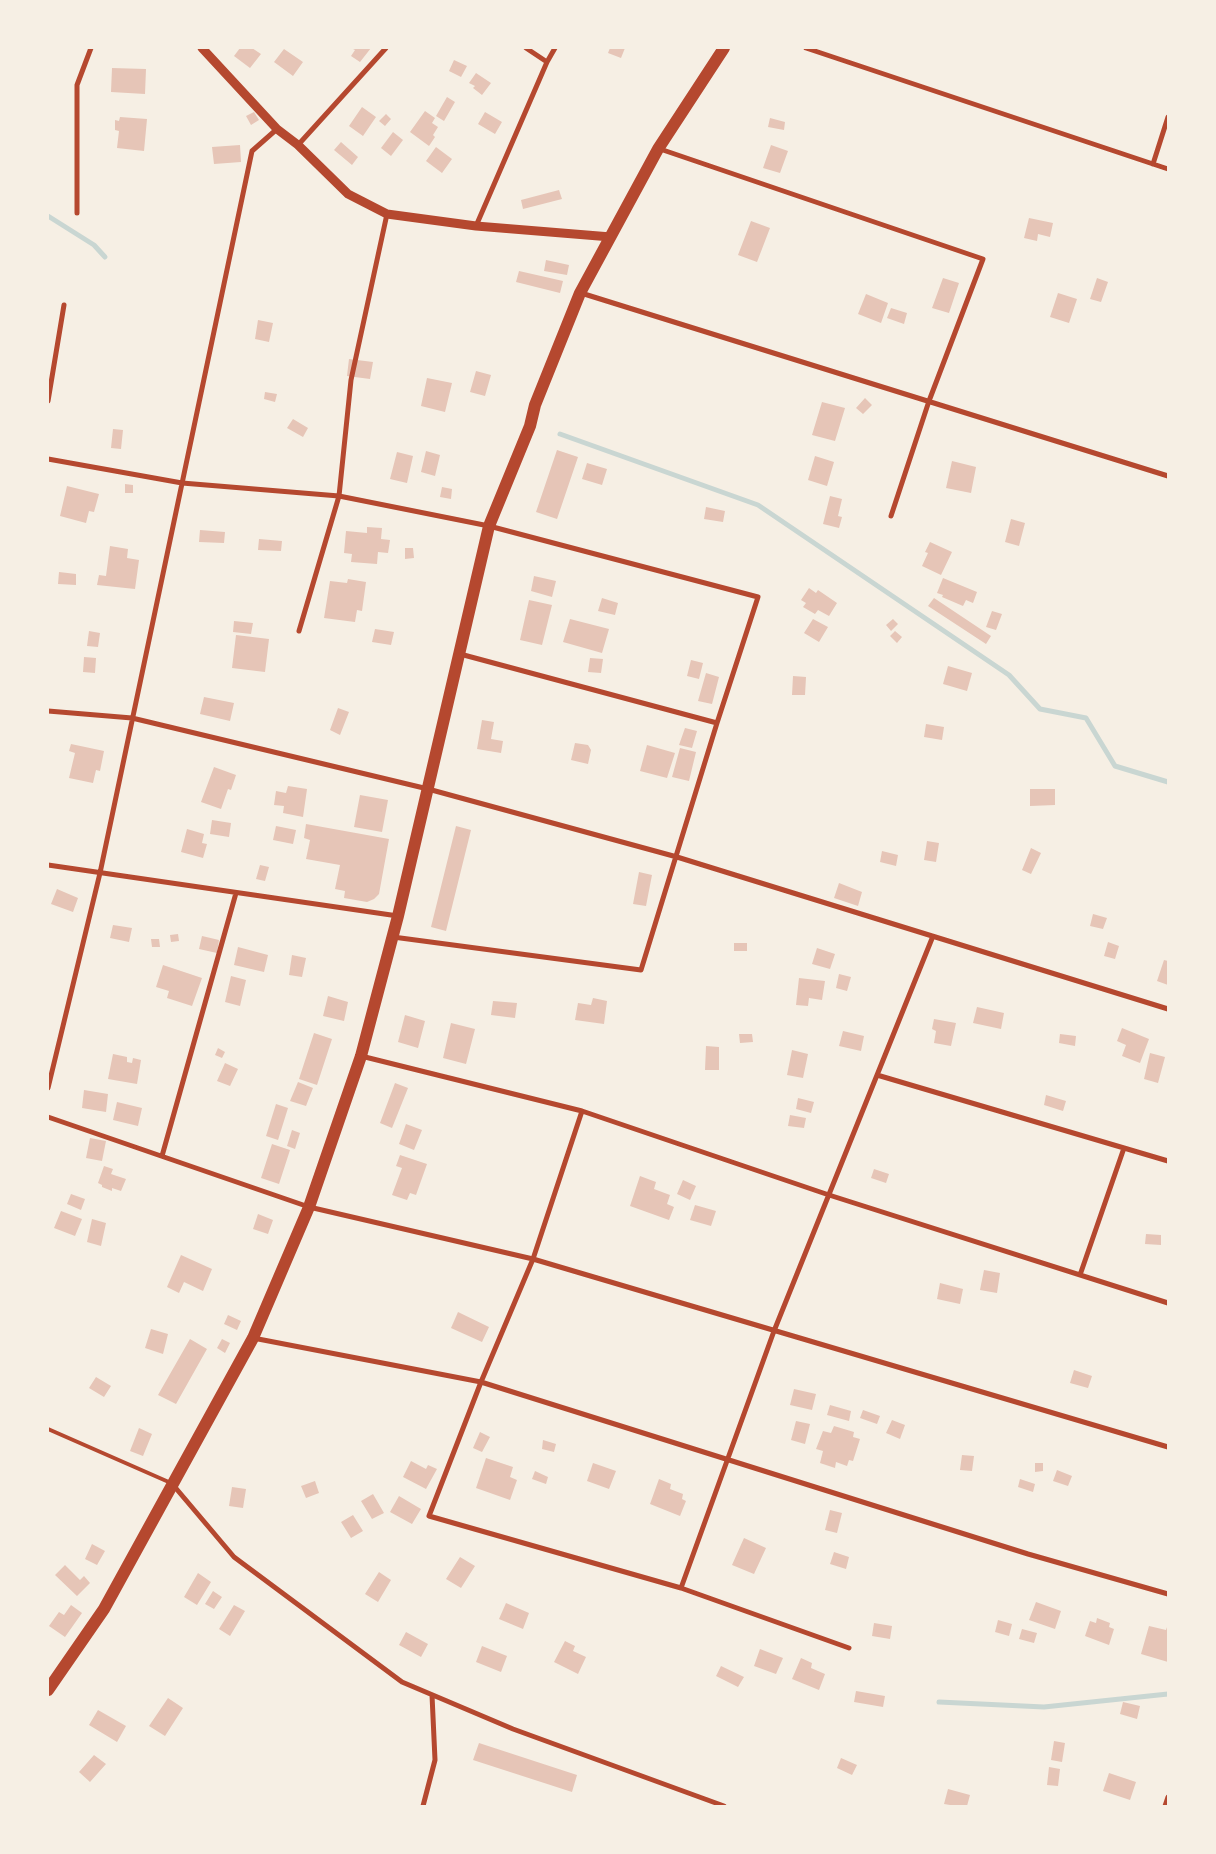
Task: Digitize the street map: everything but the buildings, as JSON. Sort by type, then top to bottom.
[{"type":"main road","points":[[48,1690],[104,1608],[253,1338],[309,1207],[361,1056],[398,916],[489,526],[530,426],[535,405],[580,293],[658,148],[724,48]]},
{"type":"street","points":[[78,213],[77,85],[91,48]]},
{"type":"street","points":[[202,48],[277,129],[298,146],[348,194],[387,214],[476,226],[611,237]]},
{"type":"street","points":[[298,146],[386,48]]},
{"type":"street","points":[[526,48],[547,62]]},
{"type":"street","points":[[476,226],[547,62],[555,48]]},
{"type":"street","points":[[806,48],[1168,169]]},
{"type":"street","points":[[1153,164],[1168,117]]},
{"type":"street","points":[[48,1088],[100,873],[252,151],[277,129]]},
{"type":"street","points":[[658,148],[983,259],[929,401],[891,516]]},
{"type":"street","points":[[299,632],[339,496],[351,380],[387,214]]},
{"type":"street","points":[[580,293],[1168,476]]},
{"type":"street","points":[[48,401],[64,305]]},
{"type":"street","points":[[48,459],[182,483],[339,496],[489,526],[758,597],[717,723],[678,857],[642,970],[392,937]]},
{"type":"street","points":[[460,654],[717,723]]},
{"type":"street","points":[[48,711],[132,718],[428,789],[678,857],[1168,1009]]},
{"type":"street","points":[[48,865],[398,916]]},
{"type":"street","points":[[162,1156],[236,893]]},
{"type":"street","points":[[681,1588],[774,1331],[933,936]]},
{"type":"street","points":[[361,1056],[582,1111],[829,1195],[1168,1303]]},
{"type":"street","points":[[877,1074],[1168,1161]]},
{"type":"street","points":[[582,1111],[533,1259],[481,1382],[429,1516],[681,1588],[849,1648]]},
{"type":"street","points":[[48,1117],[309,1207],[533,1259],[1168,1447]]},
{"type":"street","points":[[1080,1275],[1124,1148]]},
{"type":"street","points":[[253,1338],[481,1382],[1028,1554],[1168,1594]]},
{"type":"street","points":[[172,1483],[234,1557],[402,1682],[513,1729],[724,1806]]},
{"type":"street","points":[[423,1806],[435,1760],[432,1695]]},
{"type":"street","points":[[1165,1806],[1168,1797]]},
{"type":"lane","points":[[48,1429],[172,1483]]},
{"type":"waterway","points":[[48,216],[94,245],[105,257]]},
{"type":"waterway","points":[[560,434],[758,505],[1009,675],[1040,709],[1086,718],[1115,766],[1168,782]]},
{"type":"waterway","points":[[939,1702],[1044,1707],[1168,1694]]}]
